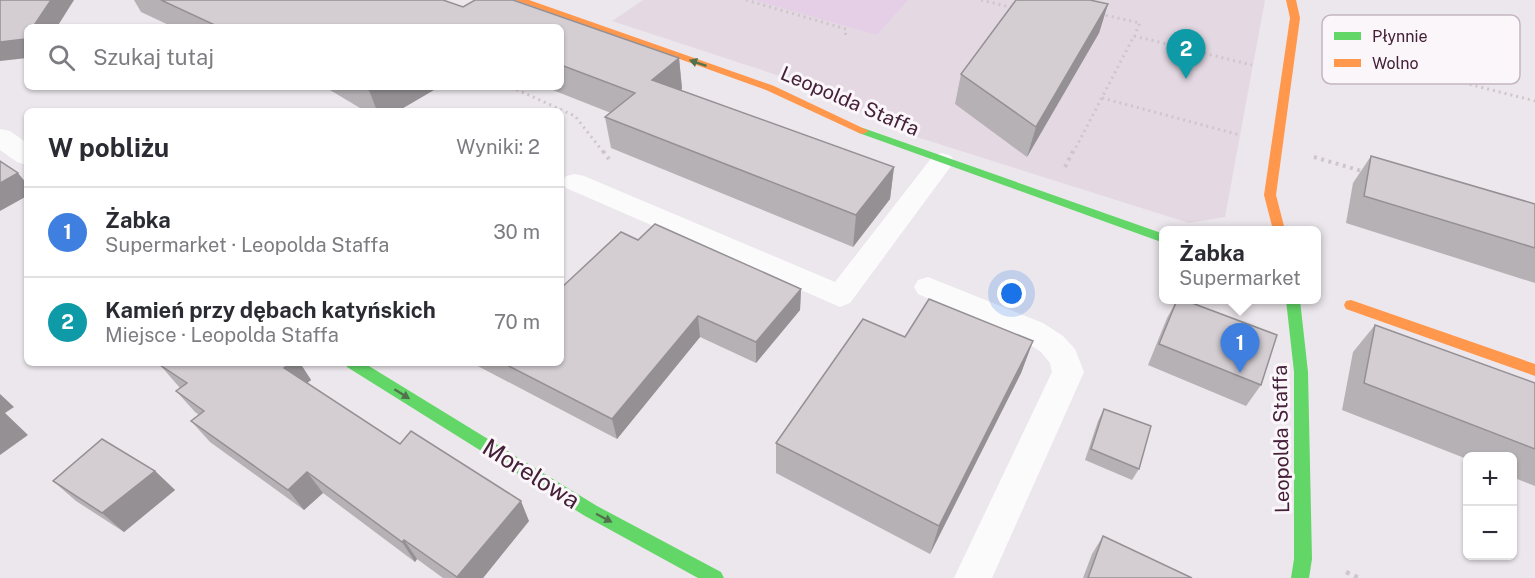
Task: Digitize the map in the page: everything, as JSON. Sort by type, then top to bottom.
[{"type":"street","name":"Leopolda Staffa","points":[[520,0],[754,82],[871,135],[1159,237]]},
{"type":"street","points":[[1278,226],[1270,195],[1295,18],[1290,0]]},
{"type":"street","points":[[0,137],[24,154]]},
{"type":"street","name":"Leopolda Staffa","points":[[1293,304],[1301,372],[1303,559],[1300,578]]},
{"type":"street","points":[[1351,305],[1535,370]]},
{"type":"street","name":"Morelowa","points":[[357,366],[591,511],[715,578]]},
{"type":"lane","points":[[575,182],[840,297],[942,161]]},
{"type":"lane","points":[[928,287],[1032,331],[1052,344],[1064,358],[1068,372],[973,578]]},
{"type":"path","points":[[465,24],[486,0]]},
{"type":"path","points":[[746,0],[846,29],[845,39]]},
{"type":"path","points":[[981,0],[1018,9],[1020,6]]},
{"type":"path","points":[[1061,175],[1140,23],[1096,13]]},
{"type":"path","points":[[1134,36],[1261,67]]},
{"type":"path","points":[[1469,84],[1535,101]]},
{"type":"path","points":[[518,90],[557,108]]},
{"type":"path","points":[[1102,98],[1250,138]]},
{"type":"path","points":[[564,111],[575,116],[612,162]]},
{"type":"path","points":[[1308,155],[1376,175]]},
{"type":"shaded area","points":[[643,0],[1265,0],[1225,217],[1189,223],[907,134],[798,82],[612,21]]},
{"type":"shaded area","points":[[754,0],[908,0],[877,35]]},
{"type":"building","points":[[0,0],[51,0],[35,24],[24,24],[24,39],[0,42]]},
{"type":"building","points":[[161,0],[443,0],[463,7],[475,0],[513,0],[679,58],[652,80],[894,167],[856,215],[605,117],[635,93],[564,66],[564,24],[213,24]]},
{"type":"building","points":[[1016,0],[1090,0],[1108,4],[1036,127],[961,74]]},
{"type":"building","points":[[1371,156],[1535,204],[1535,248],[1364,196]]},
{"type":"building","points":[[0,161],[18,173],[0,183]]},
{"type":"building","points":[[655,224],[801,289],[756,342],[698,316],[612,419],[509,366],[564,366],[564,285],[621,232],[638,240]]},
{"type":"building","points":[[929,299],[1033,341],[939,526],[776,443],[863,319],[905,337]]},
{"type":"building","points":[[1175,304],[1195,304],[1277,335],[1261,385],[1159,344]]},
{"type":"building","points":[[1375,325],[1535,383],[1535,449],[1364,383]]},
{"type":"building","points":[[162,366],[286,366],[284,368],[400,444],[411,431],[521,501],[457,577],[404,540],[402,542],[307,472],[288,490],[191,421],[204,411],[176,391],[187,383]]},
{"type":"building","points":[[1104,409],[1151,426],[1139,469],[1091,449]]},
{"type":"building","points":[[102,439],[155,471],[102,513],[53,481]]},
{"type":"building","points":[[1103,536],[1192,578],[1088,578]]},
{"type":"traffic: fast","points":[[863,131],[1159,237]]},
{"type":"traffic: fast","points":[[1293,304],[1301,372],[1303,559],[1300,578]]},
{"type":"traffic: fast","points":[[357,366],[591,511],[715,578]]},
{"type":"traffic: slow","points":[[520,0],[770,88],[863,131]]},
{"type":"traffic: slow","points":[[1278,226],[1270,195],[1295,18],[1291,0]]},
{"type":"traffic: slow","points":[[1351,305],[1535,370]]},
{"type":"place","name":"Kamień przy dębach katyńskich","points":[[1186,79]]},
{"type":"place","name":"Żabka","points":[[1240,373]]}]
